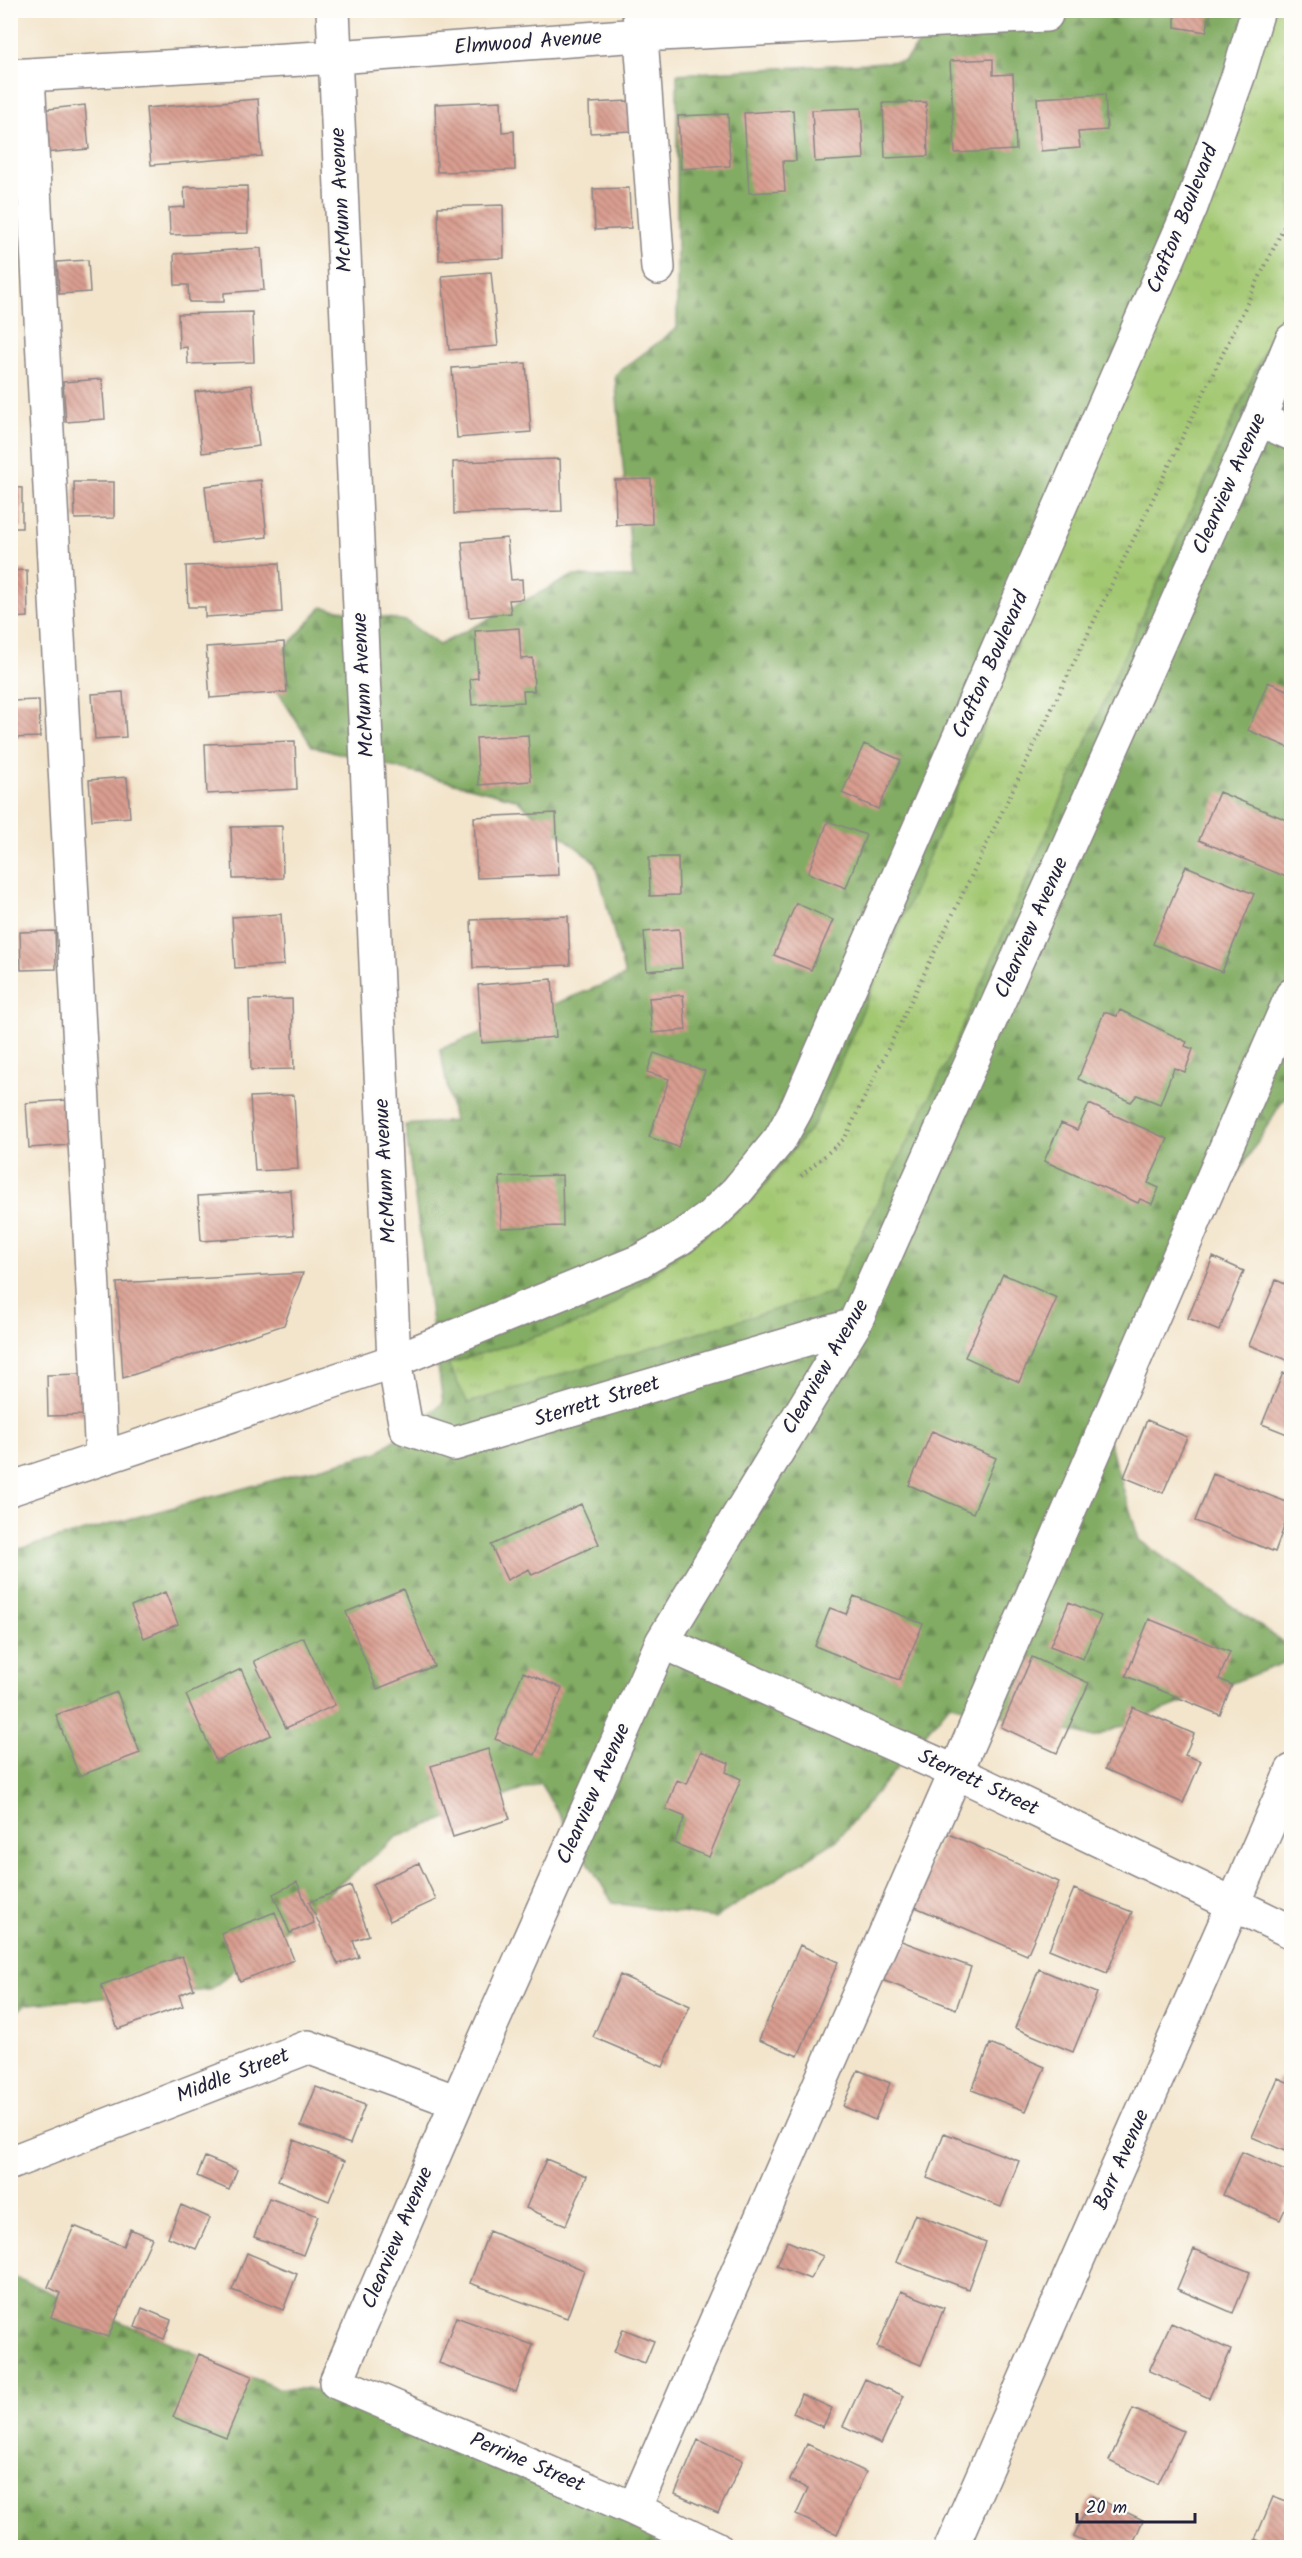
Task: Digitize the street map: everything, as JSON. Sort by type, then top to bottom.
[{"type":"street","name":"McMunn Avenue","points":[[333,10],[394,1360]]},
{"type":"street","name":"Crafton Boulevard","points":[[10,1489],[394,1360],[639,1261],[679,1239],[709,1218],[736,1192],[780,1138],[797,1108],[1191,207],[1239,74],[1258,10]]},
{"type":"street","name":"Elmwood Avenue","points":[[19,76],[336,57],[639,23],[1046,15]]},
{"type":"street","points":[[639,23],[658,268]]},
{"type":"street","points":[[19,76],[102,1458]]},
{"type":"street","name":"Clearview Avenue","points":[[336,2382],[457,2102],[662,1642],[854,1325],[1259,419],[1292,340]]},
{"type":"street","points":[[1259,419],[1292,434]]},
{"type":"street","points":[[634,2509],[1292,996]]},
{"type":"street","name":"Sterrett Street","points":[[394,1360],[406,1428],[454,1444],[854,1325]]},
{"type":"street","name":"Sterrett Street","points":[[662,1642],[956,1772],[1292,1932]]},
{"type":"street","name":"Barr Avenue","points":[[951,2547],[1292,1772]]},
{"type":"street","name":"Middle Street","points":[[10,2163],[308,2047],[457,2102]]},
{"type":"street","name":"Perrine Street","points":[[336,2382],[634,2509],[716,2547]]},
{"type":"path","points":[[800,1177],[845,1138],[1292,210]]},
{"type":"green space","points":[[947,11],[1291,11],[1291,1087],[1097,1403],[1139,1540],[1291,1648],[1291,1660],[1094,1737],[950,1704],[837,1840],[715,1918],[613,1903],[540,1783],[397,1837],[210,1990],[27,2004],[11,2015],[11,1551],[378,1452],[443,1403],[405,1125],[454,1121],[440,1049],[625,976],[596,863],[515,799],[312,746],[265,671],[322,607],[406,621],[439,645],[572,576],[633,577],[615,375],[677,328],[677,74],[904,61]]},
{"type":"green space","points":[[1271,11],[1291,11],[1291,293],[1119,667],[947,1062],[833,1292],[468,1403],[448,1364],[594,1318],[754,1198],[814,1124],[969,763]]},
{"type":"green space","points":[[10,2275],[277,2388],[344,2391],[701,2547],[11,2547]]},
{"type":"building","points":[[1175,10],[1212,10],[1206,32],[1175,27]]},
{"type":"building","points":[[993,59],[993,75],[1013,74],[1016,150],[955,153],[950,61]]},
{"type":"building","points":[[1105,94],[1107,130],[1078,132],[1080,148],[1041,151],[1037,98]]},
{"type":"building","points":[[258,99],[262,156],[151,165],[146,108]]},
{"type":"building","points":[[501,101],[502,132],[514,131],[515,170],[437,172],[435,104]]},
{"type":"building","points":[[629,101],[631,131],[590,133],[589,103]]},
{"type":"building","points":[[926,102],[928,156],[885,158],[883,103]]},
{"type":"building","points":[[85,105],[89,149],[44,153],[40,110]]},
{"type":"building","points":[[861,108],[864,159],[815,162],[812,110]]},
{"type":"building","points":[[793,110],[796,161],[783,161],[785,191],[749,193],[744,113]]},
{"type":"building","points":[[728,114],[730,166],[681,169],[678,116]]},
{"type":"building","points":[[247,186],[248,233],[170,235],[169,208],[185,207],[184,187]]},
{"type":"building","points":[[629,188],[631,228],[595,230],[593,189]]},
{"type":"building","points":[[503,205],[504,258],[439,260],[438,207]]},
{"type":"building","points":[[261,248],[264,290],[224,293],[224,302],[189,302],[188,285],[175,285],[174,254]]},
{"type":"building","points":[[88,260],[90,292],[59,294],[57,262]]},
{"type":"building","points":[[491,272],[498,346],[449,350],[442,276]]},
{"type":"building","points":[[252,312],[254,362],[188,364],[187,347],[179,348],[178,314]]},
{"type":"building","points":[[526,363],[531,432],[457,438],[452,368]]},
{"type":"building","points":[[102,379],[105,419],[66,422],[63,382]]},
{"type":"building","points":[[252,385],[259,446],[202,453],[195,392]]},
{"type":"building","points":[[560,459],[562,511],[454,514],[453,462]]},
{"type":"building","points":[[651,479],[652,524],[616,525],[615,480]]},
{"type":"building","points":[[261,480],[267,537],[211,543],[205,486]]},
{"type":"building","points":[[74,482],[114,482],[114,518],[75,519]]},
{"type":"building","points":[[10,487],[22,488],[22,528],[10,528]]},
{"type":"building","points":[[507,538],[511,580],[522,579],[523,599],[509,600],[511,613],[469,617],[462,542]]},
{"type":"building","points":[[279,563],[282,612],[205,617],[205,607],[188,607],[186,566]]},
{"type":"building","points":[[27,570],[28,617],[10,618],[10,571]]},
{"type":"building","points":[[519,628],[521,659],[533,658],[534,691],[523,691],[524,702],[472,705],[470,679],[478,678],[475,631]]},
{"type":"building","points":[[284,642],[287,692],[210,698],[206,647]]},
{"type":"building","points":[[1268,682],[1292,692],[1292,749],[1248,730]]},
{"type":"building","points":[[123,692],[126,737],[95,739],[92,694]]},
{"type":"building","points":[[39,700],[40,737],[10,738],[10,701]]},
{"type":"building","points":[[528,735],[531,781],[479,785],[476,738]]},
{"type":"building","points":[[295,741],[297,789],[207,794],[205,744]]},
{"type":"building","points":[[864,744],[901,760],[878,809],[842,793]]},
{"type":"building","points":[[127,777],[130,817],[92,820],[89,780]]},
{"type":"building","points":[[1219,792],[1292,822],[1292,864],[1286,877],[1199,840]]},
{"type":"building","points":[[556,813],[559,875],[477,878],[474,817]]},
{"type":"building","points":[[828,821],[866,835],[846,888],[808,873]]},
{"type":"building","points":[[282,826],[283,878],[233,879],[231,827]]},
{"type":"building","points":[[649,857],[678,857],[679,895],[650,896]]},
{"type":"building","points":[[1186,866],[1254,894],[1222,972],[1153,944]]},
{"type":"building","points":[[796,903],[833,920],[811,970],[774,955]]},
{"type":"building","points":[[281,914],[284,965],[235,968],[232,917]]},
{"type":"building","points":[[568,916],[570,965],[473,968],[471,920]]},
{"type":"building","points":[[679,929],[682,968],[647,971],[644,932]]},
{"type":"building","points":[[55,931],[56,969],[21,970],[20,932]]},
{"type":"building","points":[[552,979],[556,1037],[482,1043],[478,985]]},
{"type":"building","points":[[683,995],[686,1030],[652,1033],[649,998]]},
{"type":"building","points":[[292,999],[294,1069],[251,1070],[249,1000]]},
{"type":"building","points":[[1120,1010],[1187,1042],[1185,1046],[1193,1049],[1185,1072],[1174,1068],[1160,1104],[1137,1095],[1131,1102],[1078,1079],[1104,1012],[1117,1016]]},
{"type":"building","points":[[654,1053],[705,1071],[678,1147],[649,1137],[669,1079],[647,1072]]},
{"type":"building","points":[[294,1095],[298,1169],[255,1171],[250,1097]]},
{"type":"building","points":[[67,1100],[70,1145],[29,1148],[26,1103]]},
{"type":"building","points":[[1089,1104],[1168,1139],[1148,1183],[1159,1188],[1152,1204],[1140,1199],[1138,1203],[1044,1161],[1061,1123],[1077,1130]]},
{"type":"building","points":[[562,1175],[563,1226],[501,1228],[500,1177]]},
{"type":"building","points":[[291,1190],[294,1235],[201,1241],[198,1196]]},
{"type":"building","points":[[1213,1257],[1244,1271],[1219,1331],[1188,1318]]},
{"type":"building","points":[[303,1273],[284,1325],[123,1378],[117,1283]]},
{"type":"building","points":[[1003,1274],[1057,1298],[1019,1382],[965,1357]]},
{"type":"building","points":[[1276,1280],[1292,1287],[1292,1362],[1249,1345]]},
{"type":"building","points":[[1283,1373],[1292,1377],[1292,1436],[1262,1424]]},
{"type":"building","points":[[83,1374],[84,1415],[48,1416],[47,1375]]},
{"type":"building","points":[[1147,1420],[1187,1437],[1163,1493],[1124,1477]]},
{"type":"building","points":[[932,1431],[996,1458],[973,1513],[909,1485]]},
{"type":"building","points":[[1213,1474],[1292,1504],[1275,1552],[1195,1521]]},
{"type":"building","points":[[581,1504],[599,1544],[532,1575],[529,1569],[507,1580],[491,1545]]},
{"type":"building","points":[[403,1589],[434,1666],[377,1689],[346,1612]]},
{"type":"building","points":[[165,1592],[178,1624],[144,1638],[131,1606]]},
{"type":"building","points":[[854,1596],[923,1624],[899,1680],[815,1646],[830,1608],[846,1614]]},
{"type":"building","points":[[1069,1602],[1101,1616],[1083,1659],[1050,1646]]},
{"type":"building","points":[[1149,1619],[1230,1652],[1219,1679],[1232,1685],[1220,1715],[1126,1676]]},
{"type":"building","points":[[303,1637],[335,1705],[286,1728],[254,1661]]},
{"type":"building","points":[[1032,1657],[1089,1683],[1057,1753],[1001,1727]]},
{"type":"building","points":[[241,1669],[271,1735],[216,1761],[186,1695]]},
{"type":"building","points":[[523,1672],[562,1688],[535,1755],[495,1739]]},
{"type":"building","points":[[117,1692],[140,1753],[79,1776],[56,1715]]},
{"type":"building","points":[[1133,1707],[1194,1734],[1185,1755],[1201,1761],[1183,1803],[1105,1769]]},
{"type":"building","points":[[488,1749],[510,1819],[453,1837],[431,1766]]},
{"type":"building","points":[[701,1751],[729,1763],[726,1772],[741,1779],[709,1857],[674,1843],[685,1817],[666,1809],[677,1780],[687,1784]]},
{"type":"building","points":[[944,1832],[1059,1882],[1027,1955],[913,1906]]},
{"type":"building","points":[[419,1863],[436,1900],[390,1921],[372,1884]]},
{"type":"building","points":[[297,1882],[314,1923],[290,1933],[273,1894]]},
{"type":"building","points":[[351,1886],[369,1935],[353,1941],[359,1957],[338,1964],[309,1902]]},
{"type":"building","points":[[1074,1889],[1132,1912],[1107,1973],[1049,1949]]},
{"type":"building","points":[[275,1912],[294,1960],[240,1981],[221,1933]]},
{"type":"building","points":[[896,1939],[971,1967],[956,2009],[880,1979]]},
{"type":"building","points":[[800,1945],[838,1962],[798,2056],[759,2040]]},
{"type":"building","points":[[182,1956],[194,1989],[179,1995],[183,2006],[118,2029],[101,1985]]},
{"type":"building","points":[[1039,1969],[1097,1993],[1073,2052],[1015,2028]]},
{"type":"building","points":[[620,1975],[690,2006],[663,2067],[593,2037]]},
{"type":"building","points":[[990,2044],[1045,2067],[1026,2111],[972,2090]]},
{"type":"building","points":[[858,2070],[890,2083],[875,2120],[843,2106]]},
{"type":"building","points":[[1278,2078],[1292,2084],[1292,2154],[1252,2137]]},
{"type":"building","points":[[316,2087],[365,2105],[350,2144],[301,2126]]},
{"type":"building","points":[[944,2133],[1019,2161],[1001,2207],[927,2178]]},
{"type":"building","points":[[294,2140],[345,2161],[329,2201],[278,2180]]},
{"type":"building","points":[[1242,2152],[1292,2174],[1292,2194],[1280,2220],[1223,2195]]},
{"type":"building","points":[[205,2157],[237,2170],[229,2190],[197,2176]]},
{"type":"building","points":[[546,2159],[587,2176],[566,2225],[526,2208]]},
{"type":"building","points":[[269,2198],[318,2216],[303,2255],[254,2237]]},
{"type":"building","points":[[181,2205],[210,2218],[196,2249],[168,2237]]},
{"type":"building","points":[[915,2214],[986,2242],[968,2289],[896,2262]]},
{"type":"building","points":[[74,2226],[123,2246],[130,2229],[152,2238],[108,2337],[51,2317],[60,2293],[48,2287]]},
{"type":"building","points":[[489,2231],[584,2270],[567,2318],[470,2283]]},
{"type":"building","points":[[787,2241],[823,2256],[810,2279],[777,2266]]},
{"type":"building","points":[[1194,2249],[1250,2272],[1233,2313],[1177,2289]]},
{"type":"building","points":[[247,2253],[297,2274],[283,2310],[232,2290]]},
{"type":"building","points":[[901,2291],[944,2308],[921,2365],[877,2347]]},
{"type":"building","points":[[142,2308],[171,2320],[164,2339],[135,2327]]},
{"type":"building","points":[[456,2317],[533,2345],[516,2392],[439,2363]]},
{"type":"building","points":[[1171,2323],[1231,2350],[1209,2398],[1149,2371]]},
{"type":"building","points":[[623,2329],[654,2341],[645,2363],[614,2352]]},
{"type":"building","points":[[199,2354],[252,2376],[226,2438],[173,2417]]},
{"type":"building","points":[[865,2379],[904,2396],[881,2444],[843,2426]]},
{"type":"building","points":[[801,2394],[832,2408],[823,2427],[793,2413]]},
{"type":"building","points":[[1133,2409],[1183,2431],[1158,2484],[1109,2461]]},
{"type":"building","points":[[698,2440],[743,2460],[718,2513],[675,2494]]},
{"type":"building","points":[[807,2444],[866,2472],[837,2534],[796,2515],[808,2489],[790,2480]]},
{"type":"building","points":[[1092,2496],[1143,2520],[1131,2548],[1099,2548],[1074,2536]]},
{"type":"building","points":[[1273,2497],[1292,2504],[1292,2548],[1274,2548],[1255,2540]]}]
